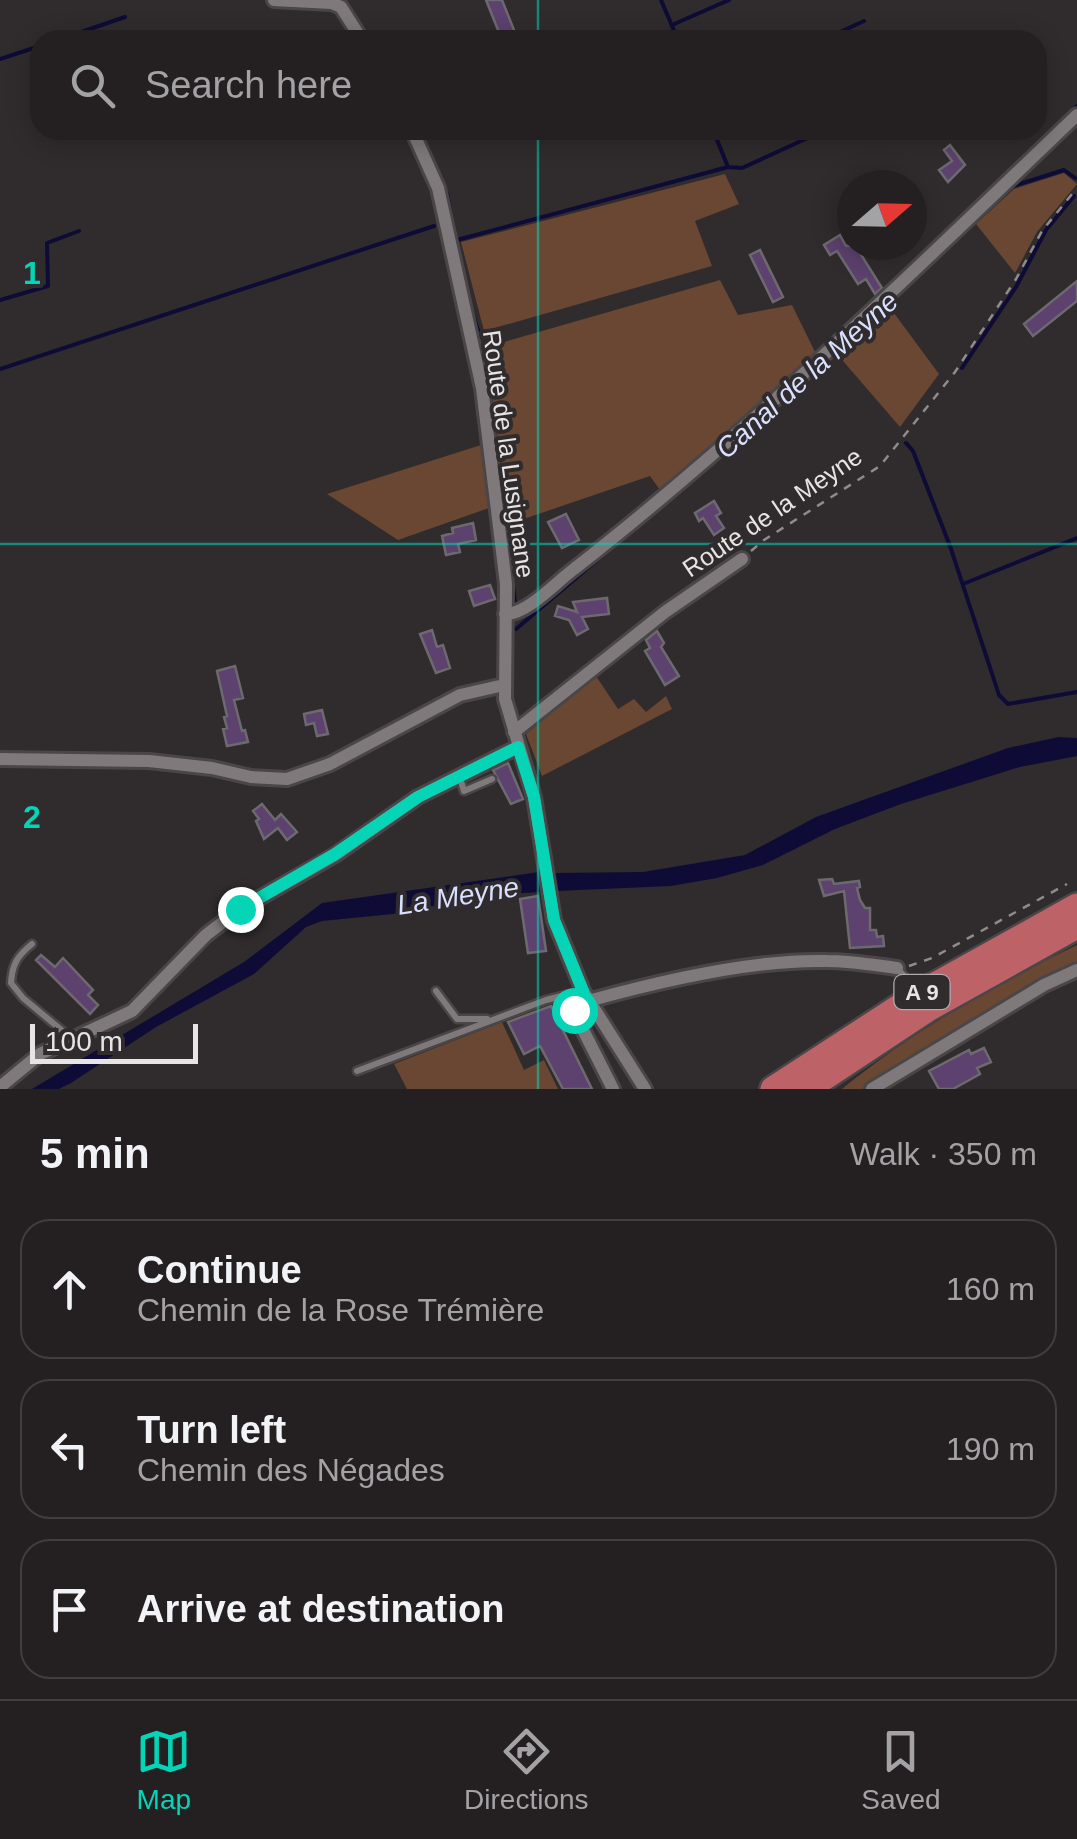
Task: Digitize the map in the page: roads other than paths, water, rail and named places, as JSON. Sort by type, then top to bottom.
[{"type":"highway","name":"A 9","points":[[773,1089],[1072,895]]},
{"type":"highway","name":"A 9","points":[[808,1089],[928,1009],[1077,926]]},
{"type":"street","points":[[274,0],[341,7],[356,30]]},
{"type":"street","points":[[505,614],[524,607],[611,540],[724,444],[834,346],[1077,115]]},
{"type":"street","name":"Route de la Lusignane","points":[[416,140],[438,188],[474,344],[502,543],[504,685],[534,797],[549,895],[562,942],[586,996]]},
{"type":"street","name":"Route de la Meyne","points":[[514,732],[665,612],[742,559]]},
{"type":"street","points":[[0,759],[150,761],[287,779],[330,764],[460,695],[504,685]]},
{"type":"street","points":[[0,1087],[40,1054],[132,1010],[206,934],[240,909],[304,874],[405,806],[518,747]]},
{"type":"street","points":[[613,1089],[574,1010],[586,996],[784,962],[830,960],[897,968]]},
{"type":"street","points":[[872,1089],[1044,985],[1077,970]]},
{"type":"street","points":[[586,996],[645,1089]]},
{"type":"lane","points":[[459,776],[464,791],[492,779]]},
{"type":"lane","points":[[32,944],[12,967],[11,983],[23,998],[72,1038]]},
{"type":"lane","points":[[897,968],[919,994]]},
{"type":"lane","points":[[436,992],[457,1019],[493,1020]]},
{"type":"lane","points":[[357,1071],[546,1000],[586,996]]},
{"type":"water","points":[[1059,737],[1077,738],[1077,756],[1020,767],[901,804],[835,829],[763,865],[671,886],[557,891],[554,873],[643,872],[745,855],[816,817],[1008,748]]},
{"type":"water","name":"La Meyne","points":[[539,872],[543,892],[468,896],[413,912],[322,921],[306,927],[254,974],[156,1027],[71,1083],[59,1089],[32,1089],[244,962],[322,903]]},
{"type":"waterway","points":[[661,0],[674,30]]},
{"type":"waterway","points":[[672,25],[729,0]]},
{"type":"waterway","points":[[87,30],[125,17]]},
{"type":"waterway","points":[[845,30],[864,21]]},
{"type":"waterway","points":[[0,59],[30,49]]},
{"type":"waterway","points":[[1047,135],[1077,106]]},
{"type":"waterway","points":[[423,140],[447,194],[461,264]]},
{"type":"waterway","points":[[457,240],[728,167],[717,140]]},
{"type":"waterway","points":[[728,167],[742,168],[803,140]]},
{"type":"waterway","points":[[1032,150],[1042,140]]},
{"type":"waterway","name":"Canal de la Meyne","points":[[981,216],[1013,186],[1064,170],[1075,178]]},
{"type":"waterway","points":[[962,368],[1016,287],[1046,230],[1074,196]]},
{"type":"waterway","points":[[0,369],[434,226]]},
{"type":"waterway","points":[[0,300],[48,286],[47,243],[79,231]]},
{"type":"waterway","points":[[468,298],[480,337]]},
{"type":"waterway","points":[[483,350],[515,602]]},
{"type":"waterway","points":[[906,443],[913,451],[950,546],[999,695],[1008,704],[1077,692]]},
{"type":"waterway","name":"Canal de la Meyne","points":[[516,629],[655,511]]},
{"type":"waterway","points":[[963,584],[1077,538]]}]
